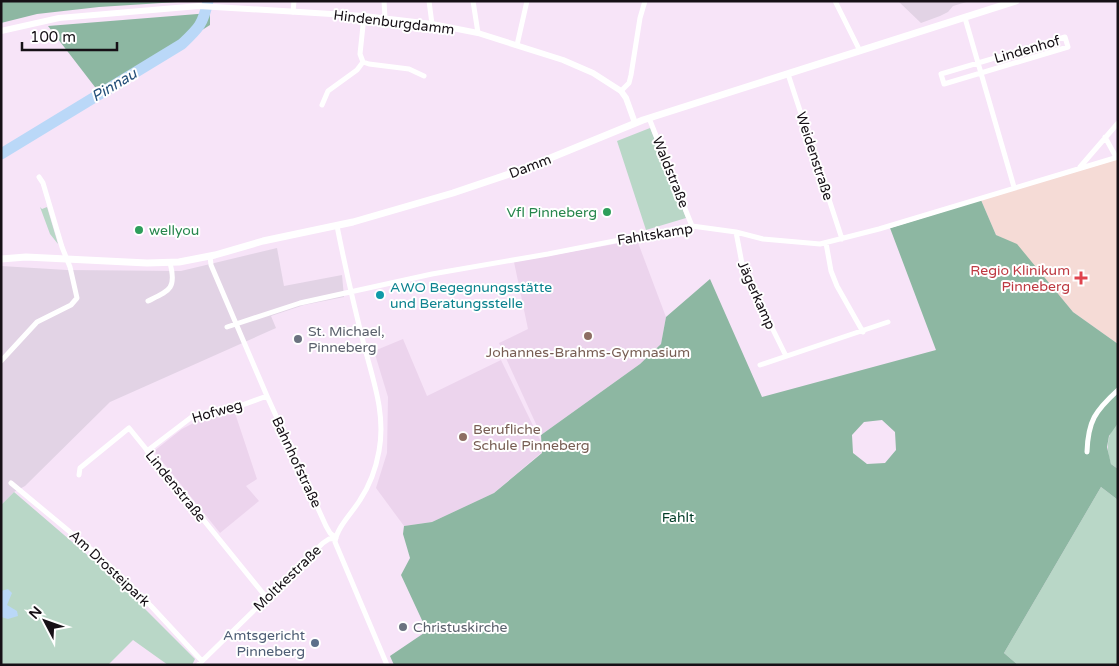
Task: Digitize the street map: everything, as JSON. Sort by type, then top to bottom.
[{"type":"main road","name":"Damm","points":[[1,259],[26,256],[170,263],[189,261],[337,226],[488,182],[559,156],[635,123],[1016,1]]},
{"type":"street","points":[[293,12],[294,1]]},
{"type":"street","points":[[384,1],[385,18]]},
{"type":"street","points":[[429,1],[432,24]]},
{"type":"street","points":[[473,1],[478,33]]},
{"type":"street","points":[[517,46],[527,1]]},
{"type":"street","points":[[635,123],[626,98],[621,91],[629,83],[640,18],[645,1]]},
{"type":"street","points":[[835,1],[860,51]]},
{"type":"street","name":"Hindenburgdamm","points":[[1,31],[59,18],[199,6],[385,18],[432,24],[478,33],[563,60],[593,73],[621,91]]},
{"type":"street","points":[[363,62],[360,54],[364,16]]},
{"type":"street","name":"Lindenhof","points":[[965,18],[976,63],[1014,187]]},
{"type":"street","name":"Lindenhof","points":[[1065,37],[1068,47],[944,84],[941,74],[976,63],[1065,37]]},
{"type":"street","points":[[363,62],[409,69],[424,76]]},
{"type":"street","points":[[322,105],[328,91],[357,70],[363,62]]},
{"type":"street","name":"Weidenstraße","points":[[788,74],[842,239]]},
{"type":"street","name":"Waldstraße","points":[[650,118],[692,226]]},
{"type":"street","points":[[1080,168],[1118,123]]},
{"type":"street","points":[[1105,137],[1117,157]]},
{"type":"street","name":"Fahltskamp","points":[[227,327],[294,304],[432,274],[692,226],[736,232],[763,239],[806,244],[826,243],[1117,157]]},
{"type":"street","points":[[1,361],[36,322],[75,302],[77,294],[43,183],[39,177]]},
{"type":"street","points":[[336,538],[338,531],[369,485],[376,468],[381,432],[380,410],[376,390],[337,226]]},
{"type":"street","name":"Jägerkamp","points":[[736,232],[743,269],[786,356]]},
{"type":"street","points":[[826,243],[831,271],[837,286],[863,332]]},
{"type":"street","name":"Bahnhofstraße","points":[[210,256],[211,265],[266,396],[326,526],[336,538],[336,547],[387,665]]},
{"type":"street","points":[[148,301],[163,294],[172,285],[174,279],[170,263]]},
{"type":"street","points":[[760,365],[863,332],[888,322]]},
{"type":"street","points":[[1087,452],[1087,435],[1093,417],[1118,390]]},
{"type":"street","name":"Hofweg","points":[[147,451],[193,416],[234,408],[266,396]]},
{"type":"street","name":"Lindenstraße","points":[[79,474],[80,468],[128,428],[266,597]]},
{"type":"street","name":"Am Drosteipark","points":[[11,483],[105,561],[151,606],[200,663]]},
{"type":"street","name":"Moltkestraße","points":[[200,663],[323,543],[329,539],[336,538]]},
{"type":"shaded area","points":[[898,1],[970,1],[953,6],[948,12],[921,23]]},
{"type":"shaded area","name":"Regio Klinikum Pinneberg","points":[[1118,159],[1118,344],[1073,312],[1017,245],[996,235],[981,200]]},
{"type":"shaded area","name":"Johannes-Brahms-Gymnasium","points":[[637,240],[666,317],[661,344],[640,364],[541,435],[499,343],[528,329],[514,262]]},
{"type":"shaded area","points":[[277,248],[284,286],[342,275],[344,297],[304,305],[271,316],[276,328],[110,402],[25,486],[14,492],[1,505],[1,266],[67,270],[181,271]]},
{"type":"shaded area","name":"Berufliche Schule Pinneberg","points":[[403,339],[427,396],[501,360],[542,444],[542,452],[494,493],[432,522],[404,526],[376,488],[387,453],[388,397],[374,351]]},
{"type":"shaded area","points":[[235,413],[257,479],[246,486],[259,501],[220,533],[154,451],[182,429],[199,420]]},
{"type":"green space","points":[[1,1],[193,1],[99,7],[37,14],[1,23]]},
{"type":"green space","points":[[210,13],[210,25],[169,51],[98,91],[48,26]]},
{"type":"green space","points":[[650,128],[686,218],[646,230],[617,141]]},
{"type":"green space","name":"Fahlt","points":[[981,200],[996,235],[1017,244],[1073,312],[1118,344],[1118,423],[1109,436],[1107,447],[1111,464],[1118,469],[1118,500],[1101,487],[1004,653],[1018,665],[394,665],[390,656],[427,631],[401,575],[410,558],[403,534],[404,526],[432,522],[494,493],[542,453],[541,435],[640,364],[661,344],[666,317],[710,279],[762,397],[936,350],[890,228]],"holes":[[[882,420],[895,432],[896,450],[885,463],[867,464],[853,453],[852,435],[864,422]]]},
{"type":"green space","points":[[40,207],[42,209],[47,207],[58,244],[50,234]]},
{"type":"green space","points":[[1118,423],[1118,469],[1111,464],[1108,442],[1111,432]]},
{"type":"green space","points":[[1101,487],[1118,500],[1118,665],[1018,665],[1004,653]]},
{"type":"green space","points":[[14,492],[113,577],[195,659],[192,665],[168,665],[133,640],[108,665],[4,665],[1,663],[1,505]]},
{"type":"water","points":[[8,589],[12,593],[7,605],[17,611],[18,616],[8,619],[1,617],[1,591]]},
{"type":"waterway","name":"Pinnau","points":[[1,154],[182,44],[200,25],[208,1]]},
{"type":"place","name":"Vfl Pinneberg","points":[[607,212]]},
{"type":"place","name":"wellyou","points":[[139,230]]},
{"type":"place","name":"Regio Klinikum Pinneberg","points":[[1081,278]]},
{"type":"place","name":"AWO Begegnungsstätte und Beratungsstelle","points":[[380,295]]},
{"type":"place","name":"Johannes-Brahms-Gymnasium","points":[[588,336]]},
{"type":"place","name":"St. Michael, Pinneberg","points":[[298,339]]},
{"type":"place","name":"Berufliche Schule Pinneberg","points":[[463,437]]},
{"type":"place","name":"Christuskirche","points":[[403,627]]},
{"type":"place","name":"Amtsgericht Pinneberg","points":[[315,643]]}]
